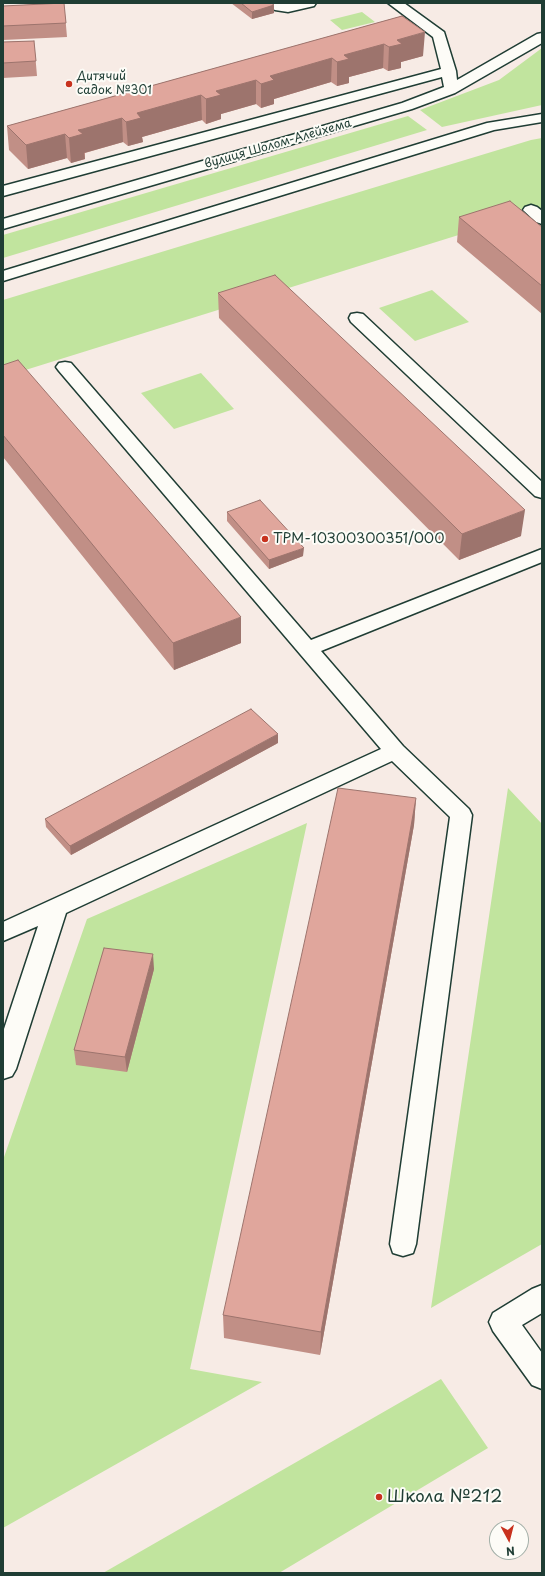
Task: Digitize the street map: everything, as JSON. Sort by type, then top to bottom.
[{"type":"street","points":[[272,3],[280,7],[288,8],[309,3]]},
{"type":"street","points":[[395,3],[439,35],[449,71],[450,90]]},
{"type":"street","name":"вулиця Шолом-Алейхема","points":[[3,224],[407,106],[450,90],[542,37]]},
{"type":"street","points":[[3,191],[449,71]]},
{"type":"street","points":[[3,276],[492,126],[542,118]]},
{"type":"street","points":[[357,318],[542,492]]},
{"type":"street","points":[[65,367],[395,750],[461,815],[403,1244]]},
{"type":"street","points":[[307,649],[542,555]]},
{"type":"street","points":[[3,932],[395,750]]},
{"type":"street","points":[[3,1069],[56,908]]},
{"type":"street","points":[[542,1298],[503,1322],[542,1376]]},
{"type":"green space","points":[[362,12],[375,22],[342,30],[330,20]]},
{"type":"green space","points":[[542,48],[542,105],[442,127],[420,110],[499,80]]},
{"type":"green space","points":[[408,116],[427,130],[3,258],[3,235]]},
{"type":"green space","points":[[542,138],[542,209],[3,377],[3,300],[531,140]]},
{"type":"green space","points":[[432,290],[469,322],[415,341],[379,308]]},
{"type":"green space","points":[[201,373],[234,409],[174,429],[141,393]]},
{"type":"green space","points":[[508,788],[542,824],[542,1244],[431,1308]]},
{"type":"green space","points":[[307,823],[190,1369],[262,1382],[3,1528],[3,1160],[87,919]]},
{"type":"green space","name":"Школа №212","points":[[441,1379],[488,1448],[279,1573],[103,1573]]},
{"type":"building","points":[[64,3],[66,23],[3,26],[3,6]]},
{"type":"building","points":[[241,3],[271,3],[274,5],[252,12]]},
{"type":"building","points":[[402,16],[425,32],[397,40],[402,44],[389,47],[384,44],[344,55],[349,59],[337,62],[332,58],[270,76],[274,80],[261,84],[256,80],[216,91],[221,95],[206,99],[201,95],[137,113],[141,118],[126,122],[122,118],[78,130],[83,134],[69,138],[65,134],[26,145],[7,126]]},
{"type":"building","points":[[34,41],[36,61],[3,63],[3,42]]},
{"type":"building","points":[[510,201],[542,227],[542,286],[459,217]]},
{"type":"building","points":[[275,275],[525,510],[462,534],[218,293]]},
{"type":"building","points":[[18,360],[241,617],[173,643],[3,435],[3,365]]},
{"type":"building","name":"ТРМ-10300300351/000","points":[[260,500],[304,548],[269,560],[227,512]]},
{"type":"building","points":[[251,709],[278,734],[70,846],[45,819]]},
{"type":"building","points":[[338,788],[416,798],[321,1332],[223,1315]]},
{"type":"building","points":[[104,948],[153,954],[125,1057],[74,1050]]},
{"type":"place","name":"Дитячий садок №301","points":[[69,84]]},
{"type":"place","name":"ТРМ-10300300351/000","points":[[265,539]]},
{"type":"place","name":"Школа №212","points":[[379,1497]]}]
